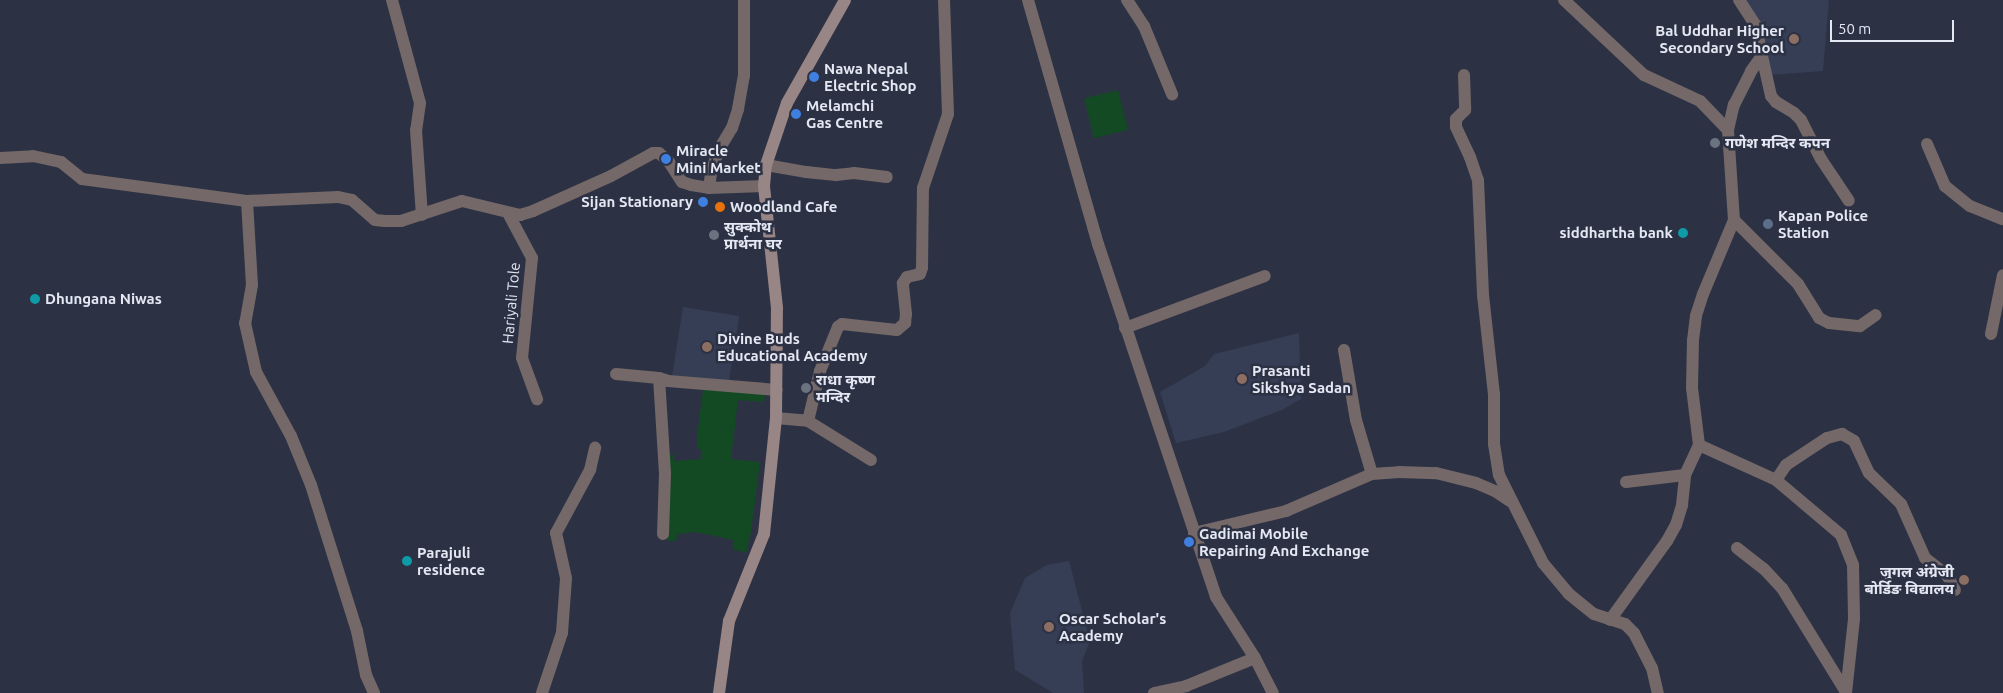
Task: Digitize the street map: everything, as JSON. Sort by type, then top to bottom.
[{"type":"main road","points":[[720,693],[730,621],[764,534],[776,418],[777,308],[764,186],[766,165],[788,103],[845,0]]},
{"type":"street","points":[[392,0],[420,103],[416,130],[422,215]]},
{"type":"street","points":[[709,188],[711,173],[718,151],[732,128],[738,109],[744,76],[744,0]]},
{"type":"street","points":[[808,421],[820,371],[838,327],[842,324],[896,330],[904,323],[906,314],[902,283],[907,277],[920,274],[922,268],[923,188],[948,114],[944,0]]},
{"type":"street","points":[[1028,0],[1124,328],[1216,597],[1255,658],[1272,693]]},
{"type":"street","points":[[1126,0],[1144,26],[1172,94]]},
{"type":"street","points":[[1564,0],[1644,75],[1700,100],[1728,130]]},
{"type":"street","points":[[1739,0],[1756,26],[1772,96],[1776,102],[1794,113],[1800,120],[1821,159],[1849,201]]},
{"type":"street","points":[[1610,620],[1667,541],[1676,525],[1682,505],[1685,475],[1699,446],[1692,388],[1693,340],[1696,316],[1734,220],[1728,130],[1734,105],[1751,71],[1762,56]]},
{"type":"street","points":[[1464,75],[1464,110],[1456,119],[1456,128],[1470,157],[1478,180],[1482,295],[1494,394],[1494,444],[1499,475],[1543,563],[1569,594],[1594,614],[1624,624],[1634,633],[1652,668],[1658,693]]},
{"type":"street","points":[[1927,144],[1945,186],[1970,206],[2003,219]]},
{"type":"street","points":[[0,158],[33,156],[61,162],[82,179],[247,201],[338,197],[352,200],[375,220],[401,221],[462,201],[485,205],[508,213],[520,214],[533,211],[611,176],[653,153],[659,153],[669,162],[682,182],[709,188],[764,186]]},
{"type":"street","points":[[766,165],[836,175],[854,173],[887,177]]},
{"type":"street","points":[[247,201],[252,285],[245,323],[256,372],[291,436],[311,485],[354,621],[366,674],[374,693]]},
{"type":"street","name":"Hariyali Tole","points":[[508,213],[532,258],[522,358],[537,399]]},
{"type":"street","points":[[1734,220],[1798,284],[1819,318],[1829,323],[1860,326],[1876,315]]},
{"type":"street","points":[[1991,334],[2003,275]]},
{"type":"street","points":[[1124,328],[1265,276]]},
{"type":"street","points":[[1344,350],[1356,420],[1372,474]]},
{"type":"street","points":[[616,374],[659,378],[668,382],[777,390]]},
{"type":"street","points":[[659,378],[665,474],[663,534]]},
{"type":"street","points":[[776,418],[808,421],[872,460]]},
{"type":"street","points":[[1776,480],[1786,466],[1827,438],[1842,434],[1854,441],[1869,473],[1900,504],[1925,558],[1947,575],[1955,590]]},
{"type":"street","points":[[1699,446],[1776,480],[1841,535],[1853,565],[1854,620],[1846,692]]},
{"type":"street","points":[[542,693],[562,633],[566,578],[556,533],[587,477],[595,448]]},
{"type":"street","points":[[1194,533],[1286,511],[1372,474],[1399,472],[1436,473],[1476,483],[1496,491],[1511,502]]},
{"type":"street","points":[[1626,482],[1685,475]]},
{"type":"street","points":[[1737,548],[1764,569],[1782,588],[1846,692]]},
{"type":"street","points":[[1154,693],[1186,686],[1255,658]]},
{"type":"shaded area","name":"Bal Uddhar Higher Secondary School","points":[[1744,0],[1829,0],[1823,71],[1771,75]]},
{"type":"shaded area","name":"Divine Buds Educational Academy","points":[[683,307],[739,316],[728,386],[672,377]]},
{"type":"shaded area","name":"Prasanti Sikshya Sadan","points":[[1299,333],[1301,399],[1282,410],[1224,432],[1176,443],[1160,392],[1205,366],[1214,354]]},
{"type":"shaded area","name":"Oscar Scholar's Academy","points":[[1069,561],[1090,641],[1082,661],[1084,693],[1053,693],[1015,670],[1010,613],[1025,578],[1047,565]]},
{"type":"green space","points":[[1118,90],[1128,130],[1094,138],[1084,98]]},
{"type":"green space","points":[[703,389],[765,394],[764,402],[738,400],[731,459],[760,462],[751,532],[746,553],[733,549],[734,540],[695,532],[678,534],[676,541],[667,541],[668,455],[674,455],[674,461],[701,459],[701,449],[697,449],[697,437]]},
{"type":"place","name":"Bal Uddhar Higher Secondary School","points":[[1794,39]]},
{"type":"place","name":"Nawa Nepal Electric Shop","points":[[814,77]]},
{"type":"place","name":"Melamchi Gas Centre","points":[[796,114]]},
{"type":"place","name":"गणेश मन्दिर कपन","points":[[1715,143]]},
{"type":"place","name":"Miracle Mini Market","points":[[666,159]]},
{"type":"place","name":"Sijan Stationary","points":[[703,202]]},
{"type":"place","name":"Woodland Cafe","points":[[720,207]]},
{"type":"place","name":"Kapan Police Station","points":[[1768,224]]},
{"type":"place","name":"siddhartha bank","points":[[1683,233]]},
{"type":"place","name":"सुक्कोथ प्रार्थना घर","points":[[714,235]]},
{"type":"place","name":"Dhungana Niwas","points":[[35,299]]},
{"type":"place","name":"Divine Buds Educational Academy","points":[[707,347]]},
{"type":"place","name":"Prasanti Sikshya Sadan","points":[[1242,379]]},
{"type":"place","name":"राधा कृष्ण मन्दिर","points":[[806,388]]},
{"type":"place","name":"Gadimai Mobile Repairing And Exchange","points":[[1189,542]]},
{"type":"place","name":"Parajuli residence","points":[[407,561]]},
{"type":"place","name":"जुगल अंग्रेजी बोर्डिङ विद्यालय","points":[[1964,580]]},
{"type":"place","name":"Oscar Scholar's Academy","points":[[1049,627]]}]
